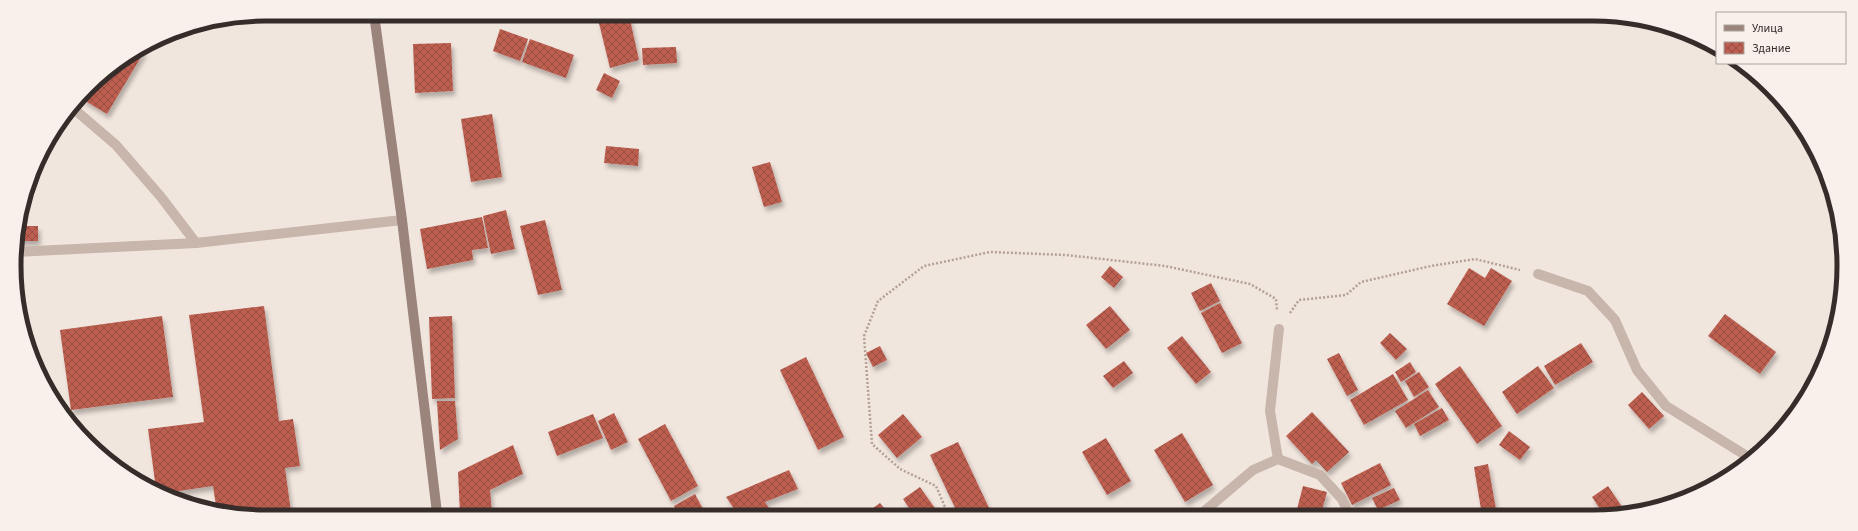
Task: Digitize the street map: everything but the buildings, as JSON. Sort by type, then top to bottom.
[{"type":"street","points":[[375,21],[402,220],[437,510]]},
{"type":"street","points":[[77,111],[116,145],[161,197],[196,243]]},
{"type":"street","points":[[22,252],[196,243],[402,220]]},
{"type":"street","points":[[1538,274],[1588,291],[1615,320],[1637,370],[1666,406],[1746,455]]},
{"type":"street","points":[[1278,459],[1270,411],[1279,329]]},
{"type":"street","points":[[1206,510],[1253,470],[1278,459],[1320,475],[1342,499],[1347,510]]},
{"type":"path","points":[[946,510],[936,486],[900,469],[872,444],[864,336],[878,301],[924,266],[990,252],[1066,255],[1165,266],[1250,284],[1276,299],[1279,329]]},
{"type":"path","points":[[1279,329],[1299,300],[1346,295],[1362,282],[1431,266],[1475,259],[1538,274]]}]
